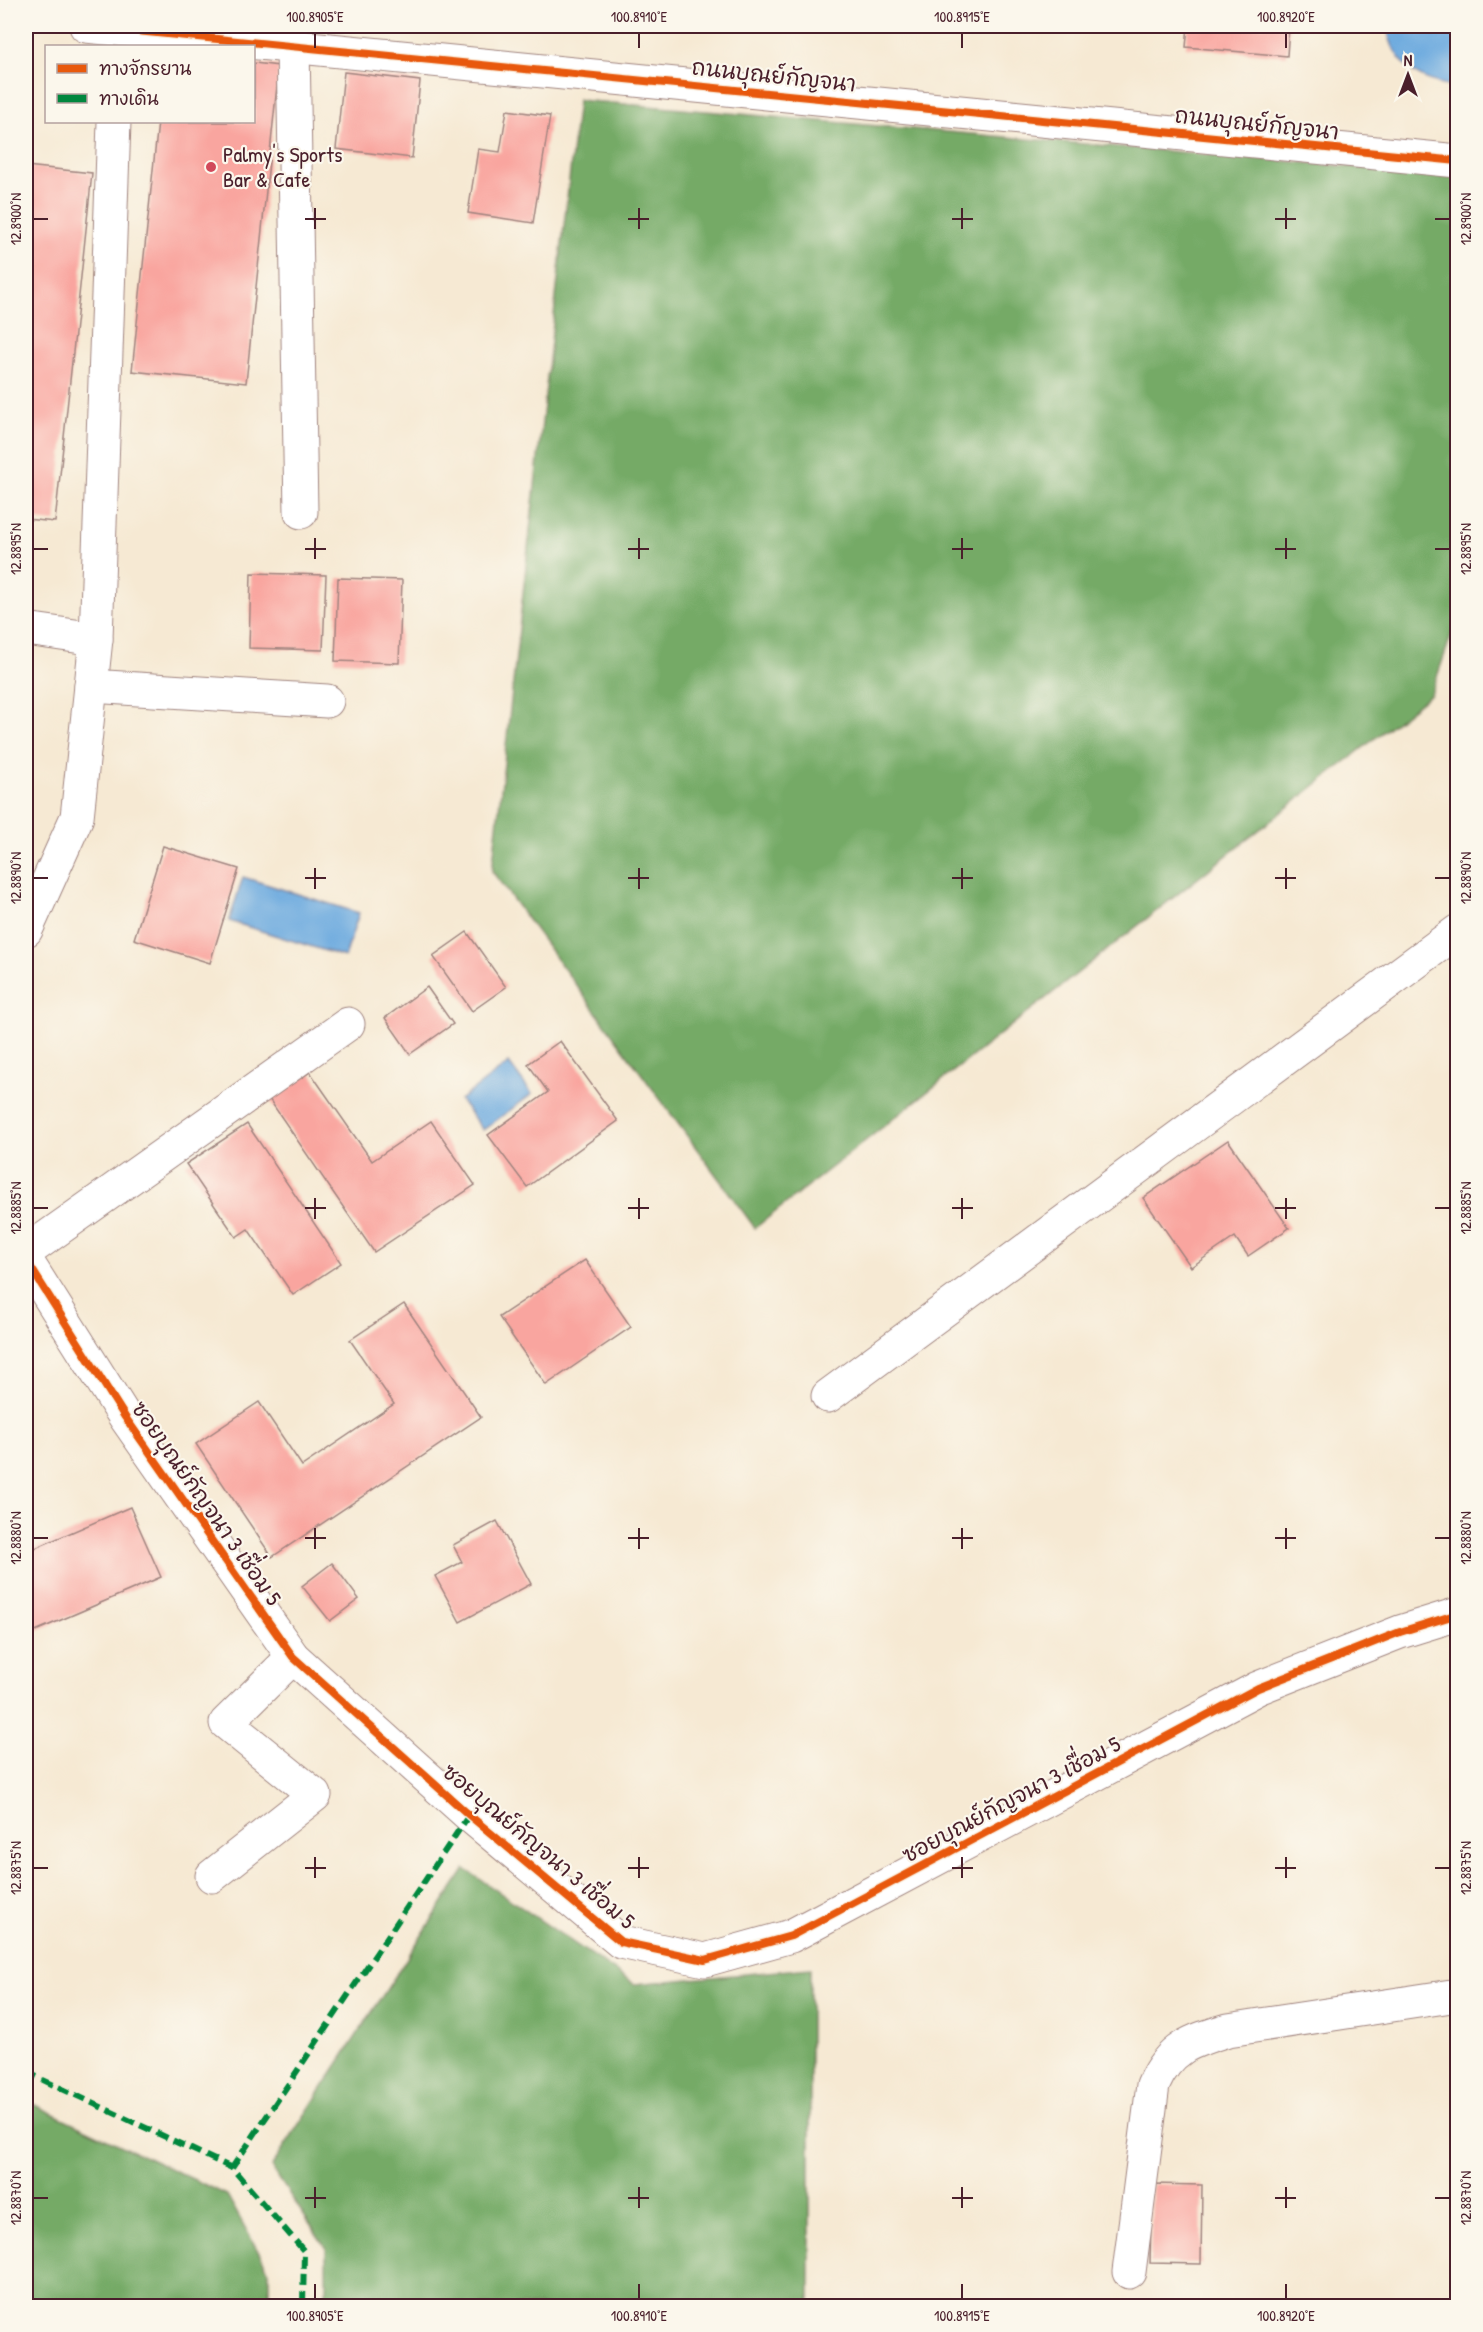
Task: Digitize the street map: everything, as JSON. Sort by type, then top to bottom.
[{"type":"street","name":"ถนนบุณย์กัญจนา","points":[[107,34],[293,45],[1458,161]]},
{"type":"street","points":[[293,45],[301,512]]},
{"type":"street","points":[[26,930],[77,817],[92,686],[96,639],[114,123]]},
{"type":"street","points":[[26,629],[96,639]]},
{"type":"street","points":[[92,686],[327,701]]},
{"type":"street","points":[[828,1396],[1458,931]]},
{"type":"street","points":[[26,1252],[348,1024]]},
{"type":"street","name":"ซอยบุณย์กัญจนา 3 เชื่อม 5","points":[[26,1260],[125,1417],[293,1657],[469,1815],[621,1942],[705,1960],[791,1936],[1258,1688],[1401,1632],[1458,1614]]},
{"type":"street","points":[[212,1876],[315,1795],[226,1723],[293,1657]]},
{"type":"street","points":[[1129,2272],[1153,2085],[1160,2067],[1176,2053],[1194,2040],[1228,2030],[1458,1995]]},
{"type":"green space","points":[[578,100],[1457,176],[1458,616],[1431,694],[755,1228],[492,871]]},
{"type":"green space","points":[[465,1869],[634,1984],[810,1968],[810,2306],[326,2306],[326,2248],[271,2167]]},
{"type":"green space","points":[[26,2101],[227,2195],[269,2271],[269,2306],[26,2306]]},
{"type":"water","points":[[1387,26],[1457,26],[1457,86],[1431,81],[1410,70],[1395,51]]},
{"type":"water","points":[[243,877],[359,913],[345,957],[229,921]]},
{"type":"water","points":[[509,1063],[532,1094],[483,1130],[460,1100]]},
{"type":"building","points":[[1188,26],[1289,26],[1287,56],[1186,47]]},
{"type":"building","points":[[255,63],[279,66],[246,383],[132,371],[158,123],[255,123]]},
{"type":"building","points":[[344,72],[420,81],[412,158],[336,149]]},
{"type":"building","points":[[507,110],[550,116],[533,223],[468,213],[478,149],[500,152]]},
{"type":"building","points":[[26,166],[92,173],[55,522],[26,519]]},
{"type":"building","points":[[251,573],[326,575],[323,650],[249,648]]},
{"type":"building","points":[[338,578],[402,580],[399,663],[335,661]]},
{"type":"building","points":[[163,846],[239,869],[210,963],[134,939]]},
{"type":"building","points":[[467,932],[506,987],[472,1011],[433,956]]},
{"type":"building","points":[[427,987],[453,1024],[410,1054],[385,1018]]},
{"type":"building","points":[[560,1041],[618,1121],[527,1187],[488,1135],[548,1092],[528,1064]]},
{"type":"building","points":[[310,1072],[372,1161],[431,1121],[475,1185],[374,1252],[269,1099]]},
{"type":"building","points":[[247,1124],[341,1263],[293,1295],[248,1229],[236,1237],[186,1164]]},
{"type":"building","points":[[1228,1140],[1289,1228],[1248,1256],[1235,1237],[1191,1267],[1143,1198]]},
{"type":"building","points":[[585,1260],[631,1327],[546,1385],[499,1317]]},
{"type":"building","points":[[404,1304],[481,1417],[272,1557],[196,1444],[259,1402],[302,1466],[394,1404],[350,1340]]},
{"type":"building","points":[[130,1507],[161,1577],[26,1635],[26,1552]]},
{"type":"building","points":[[497,1521],[531,1584],[460,1622],[435,1576],[462,1562],[453,1545]]},
{"type":"building","points":[[332,1563],[359,1599],[330,1621],[302,1586]]},
{"type":"building","points":[[1152,2184],[1202,2185],[1201,2264],[1150,2263]]},
{"type":"marked path","points":[[232,2168],[469,1815]]},
{"type":"marked path","points":[[26,2072],[232,2168],[304,2251],[303,2306]]},
{"type":"cycle path","points":[[86,26],[1458,161]]},
{"type":"cycle path","points":[[26,1260],[125,1417],[293,1657],[469,1815],[621,1942],[705,1960],[791,1936],[1258,1688],[1400,1632],[1458,1614]]},
{"type":"place","name":"Palmy's Sports Bar & Cafe","points":[[211,167]]}]
